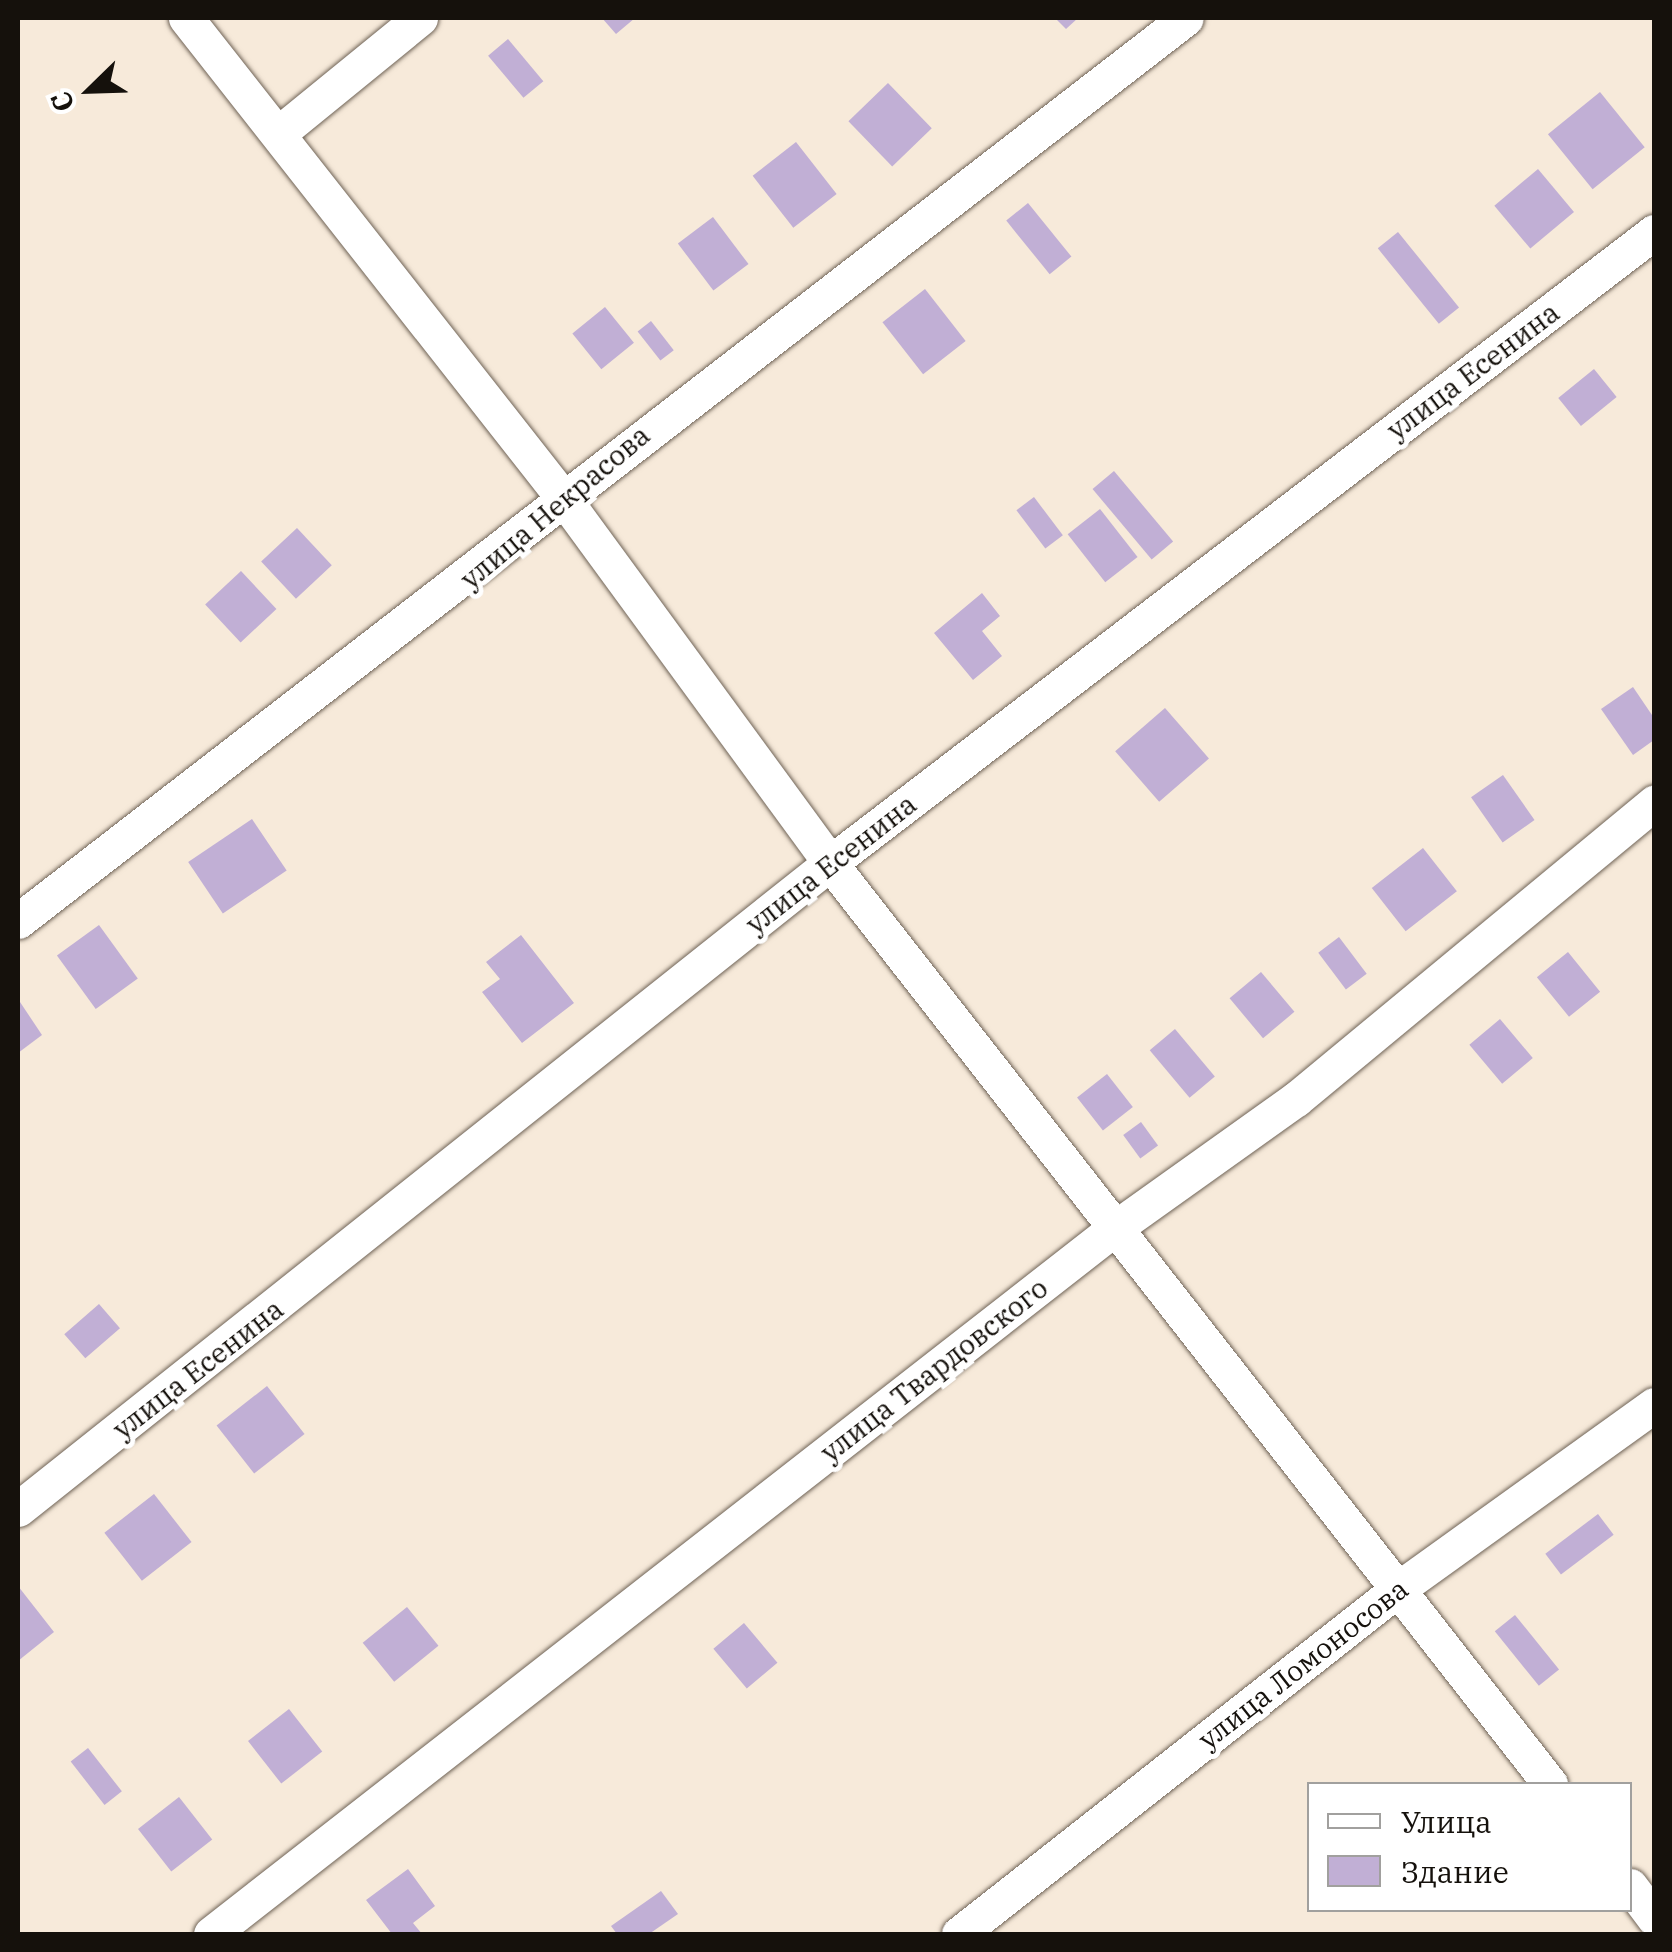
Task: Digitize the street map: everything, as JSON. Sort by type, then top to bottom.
[{"type":"street","points":[[186,18],[564,499],[830,863],[1548,1782]]},
{"type":"street","points":[[279,133],[420,18]]},
{"type":"street","name":"улица Некрасова","points":[[18,921],[1186,18]]},
{"type":"street","name":"улица Есенина","points":[[18,1510],[830,863],[1654,232]]},
{"type":"street","name":"улица Твардовского","points":[[211,1934],[1115,1228],[1296,1099],[1654,803]]},
{"type":"street","name":"улица Ломоносова","points":[[959,1934],[1398,1589],[1654,1405]]},
{"type":"street","points":[[1632,1889],[1654,1918]]},
{"type":"building","points":[[602,18],[635,18],[616,34]]},
{"type":"building","points":[[1055,18],[1078,18],[1066,29]]},
{"type":"building","points":[[508,39],[543,81],[523,98],[488,56]]},
{"type":"building","points":[[888,83],[932,128],[892,167],[848,121]]},
{"type":"building","points":[[1600,92],[1645,147],[1593,189],[1548,134]]},
{"type":"building","points":[[796,142],[837,194],[793,228],[753,176]]},
{"type":"building","points":[[1538,169],[1574,212],[1530,249],[1494,206]]},
{"type":"building","points":[[1028,203],[1071,257],[1050,274],[1006,221]]},
{"type":"building","points":[[713,217],[749,264],[713,291],[678,243]]},
{"type":"building","points":[[1398,232],[1459,307],[1439,324],[1378,248]]},
{"type":"building","points":[[925,289],[966,341],[923,374],[882,322]]},
{"type":"building","points":[[605,307],[634,343],[601,369],[572,333]]},
{"type":"building","points":[[651,321],[674,350],[660,361],[638,331]]},
{"type":"building","points":[[1594,369],[1617,397],[1581,426],[1558,398]]},
{"type":"building","points":[[1114,471],[1173,541],[1152,559],[1093,489]]},
{"type":"building","points":[[1034,497],[1063,535],[1045,549],[1016,510]]},
{"type":"building","points":[[1100,509],[1138,557],[1105,582],[1068,534]]},
{"type":"building","points":[[297,528],[332,565],[296,599],[261,561]]},
{"type":"building","points":[[241,571],[276,609],[241,642],[205,604]]},
{"type":"building","points":[[982,593],[1000,616],[982,631],[1002,656],[973,680],[934,633]]},
{"type":"building","points":[[1633,687],[1654,718],[1654,740],[1633,755],[1601,709]]},
{"type":"building","points":[[1165,708],[1209,759],[1159,802],[1115,751]]},
{"type":"building","points":[[1503,775],[1535,820],[1503,842],[1471,797]]},
{"type":"building","points":[[252,819],[287,870],[223,913],[188,862]]},
{"type":"building","points":[[1423,848],[1457,891],[1406,931],[1372,888]]},
{"type":"building","points":[[99,925],[138,978],[96,1009],[57,956]]},
{"type":"building","points":[[521,935],[574,1003],[522,1043],[482,992],[500,979],[486,962]]},
{"type":"building","points":[[1339,937],[1367,974],[1346,989],[1318,953]]},
{"type":"building","points":[[1568,952],[1600,992],[1569,1017],[1537,977]]},
{"type":"building","points":[[1261,972],[1294,1012],[1263,1038],[1230,998]]},
{"type":"building","points":[[18,999],[42,1035],[18,1053]]},
{"type":"building","points":[[1500,1019],[1533,1058],[1502,1084],[1469,1045]]},
{"type":"building","points":[[1175,1029],[1215,1076],[1190,1098],[1150,1050]]},
{"type":"building","points":[[1107,1074],[1133,1107],[1103,1130],[1077,1097]]},
{"type":"building","points":[[1141,1122],[1158,1145],[1140,1158],[1123,1135]]},
{"type":"building","points":[[99,1304],[120,1328],[85,1358],[64,1334]]},
{"type":"building","points":[[267,1386],[305,1434],[254,1473],[217,1425]]},
{"type":"building","points":[[154,1494],[192,1542],[142,1581],[104,1533]]},
{"type":"building","points":[[1598,1514],[1614,1535],[1561,1574],[1545,1554]]},
{"type":"building","points":[[18,1586],[54,1632],[18,1661]]},
{"type":"building","points":[[407,1607],[438,1646],[394,1682],[363,1643]]},
{"type":"building","points":[[1515,1615],[1559,1669],[1539,1686],[1495,1631]]},
{"type":"building","points":[[744,1623],[777,1663],[747,1689],[713,1649]]},
{"type":"building","points":[[289,1709],[322,1752],[281,1784],[248,1741]]},
{"type":"building","points":[[88,1748],[122,1791],[105,1805],[71,1762]]},
{"type":"building","points":[[179,1797],[212,1840],[171,1872],[138,1829]]},
{"type":"building","points":[[408,1869],[435,1906],[413,1923],[422,1934],[392,1934],[366,1900]]},
{"type":"building","points":[[661,1891],[678,1914],[649,1934],[617,1934],[611,1926]]}]
